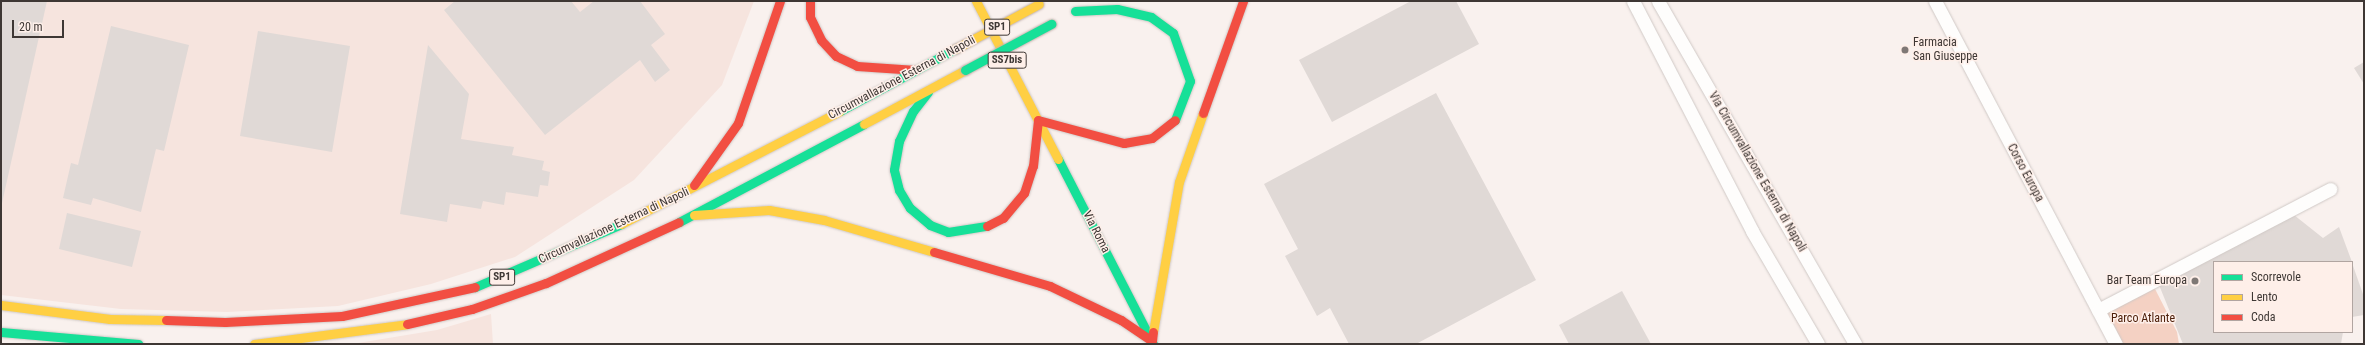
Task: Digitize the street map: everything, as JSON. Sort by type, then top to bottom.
[{"type":"main road","points":[[691,189],[738,123],[780,1]]},
{"type":"main road","points":[[810,1],[810,17],[821,40],[836,56],[857,66],[916,70]]},
{"type":"main road","name":"SS7bis","points":[[976,1],[1038,120]]},
{"type":"main road","name":"Circumvallazione Esterna di Napoli","points":[[254,344],[369,332],[472,309],[546,283],[694,215],[1093,1]]},
{"type":"main road","points":[[694,215],[769,210],[824,220],[1050,286],[1121,320],[1152,343],[1179,182],[1243,1]]},
{"type":"main road","name":"Circumvallazione Esterna di Napoli","points":[[1,305],[110,319],[225,322],[342,316],[475,287],[572,248],[691,189],[1042,3]]},
{"type":"main road","points":[[930,89],[913,111],[899,141],[894,170],[899,190],[910,208],[930,225],[948,232],[991,225],[1003,218],[1024,193],[1033,166],[1038,120],[1124,143],[1152,138],[1174,121],[1184,102],[1190,81],[1173,33],[1151,17],[1123,10],[1075,11]]},
{"type":"main road","name":"Via Roma","points":[[1038,120],[1152,343]]},
{"type":"main road","points":[[1,332],[84,342],[138,344]]},
{"type":"street","points":[[1633,1],[1752,231],[1818,344]]},
{"type":"street","name":"Via Circumvallazione Esterna di Napoli","points":[[1658,1],[1855,344]]},
{"type":"street","name":"Corso Europa","points":[[1935,1],[2116,344]]},
{"type":"street","points":[[2098,310],[2330,189]]},
{"type":"shaded area","points":[[1,1],[754,1],[722,85],[634,180],[515,257],[431,284],[338,306],[227,312],[121,309],[1,295]]},
{"type":"shaded area","points":[[491,314],[493,344],[352,344],[437,330]]},
{"type":"green space","name":"Parco Atlante","points":[[2154,287],[2177,332],[2179,344],[2123,344],[2106,311]]},
{"type":"building","points":[[1,1],[47,1],[2,203],[1,203]]},
{"type":"building","points":[[455,1],[571,1],[580,12],[594,1],[640,1],[665,34],[651,45],[670,70],[655,82],[640,60],[545,135],[444,10]]},
{"type":"building","points":[[1411,1],[1456,1],[1479,44],[1332,122],[1299,60]]},
{"type":"building","points":[[111,26],[189,45],[164,151],[156,149],[141,212],[93,198],[91,205],[63,198],[71,163],[78,165]]},
{"type":"building","points":[[258,31],[350,46],[332,152],[240,136]]},
{"type":"building","points":[[428,45],[469,94],[461,139],[514,147],[512,155],[544,161],[542,170],[550,172],[548,186],[540,185],[538,197],[506,192],[504,205],[483,201],[481,209],[450,204],[447,222],[400,214]]},
{"type":"building","points":[[2364,62],[2364,84],[2354,68]]},
{"type":"building","points":[[1436,93],[1536,280],[1416,344],[1349,344],[1330,308],[1317,316],[1285,256],[1298,249],[1264,184]]},
{"type":"building","points":[[67,213],[141,231],[132,267],[59,249]]},
{"type":"building","points":[[2294,215],[2323,238],[2339,227],[2352,261],[2213,261],[2213,333],[2343,333],[2341,344],[2183,344],[2159,285]]},
{"type":"building","points":[[2353,266],[2364,297],[2364,315],[2353,317]]},
{"type":"building","points":[[1622,291],[1651,344],[1569,344],[1559,325]]},
{"type":"traffic: fast","points":[[1075,11],[1117,9],[1151,17],[1173,33],[1190,81],[1175,120]]},
{"type":"traffic: fast","points":[[965,70],[1051,24]]},
{"type":"traffic: fast","points":[[840,111],[955,49]]},
{"type":"traffic: fast","points":[[928,92],[913,111],[899,141],[894,170],[899,190],[910,208],[930,225],[948,232],[987,226]]},
{"type":"traffic: fast","points":[[679,222],[864,124]]},
{"type":"traffic: fast","points":[[1058,159],[1153,344]]},
{"type":"traffic: fast","points":[[475,287],[621,224]]},
{"type":"traffic: fast","points":[[1,332],[138,344]]},
{"type":"traffic: slow","points":[[976,1],[1058,159]]},
{"type":"traffic: slow","points":[[955,49],[1039,4]]},
{"type":"traffic: slow","points":[[864,124],[965,70]]},
{"type":"traffic: slow","points":[[621,224],[840,111]]},
{"type":"traffic: slow","points":[[1153,332],[1179,182],[1203,113]]},
{"type":"traffic: slow","points":[[694,215],[769,210],[824,220],[934,252]]},
{"type":"traffic: slow","points":[[1,305],[110,319],[166,320]]},
{"type":"traffic: slow","points":[[254,344],[407,324]]},
{"type":"traffic: jam","points":[[694,185],[738,123],[780,1]]},
{"type":"traffic: jam","points":[[810,1],[810,17],[821,40],[836,56],[857,66],[916,70]]},
{"type":"traffic: jam","points":[[1203,113],[1243,1]]},
{"type":"traffic: jam","points":[[987,226],[1003,218],[1024,193],[1033,166],[1038,120],[1124,143],[1152,138],[1175,120]]},
{"type":"traffic: jam","points":[[407,324],[472,309],[546,283],[679,222]]},
{"type":"traffic: jam","points":[[934,252],[1050,286],[1121,320],[1152,341],[1153,332]]},
{"type":"traffic: jam","points":[[166,320],[225,322],[342,316],[475,287]]},
{"type":"place","name":"Farmacia San Giuseppe","points":[[1905,50]]},
{"type":"place","name":"Bar Team Europa","points":[[2195,281]]}]
